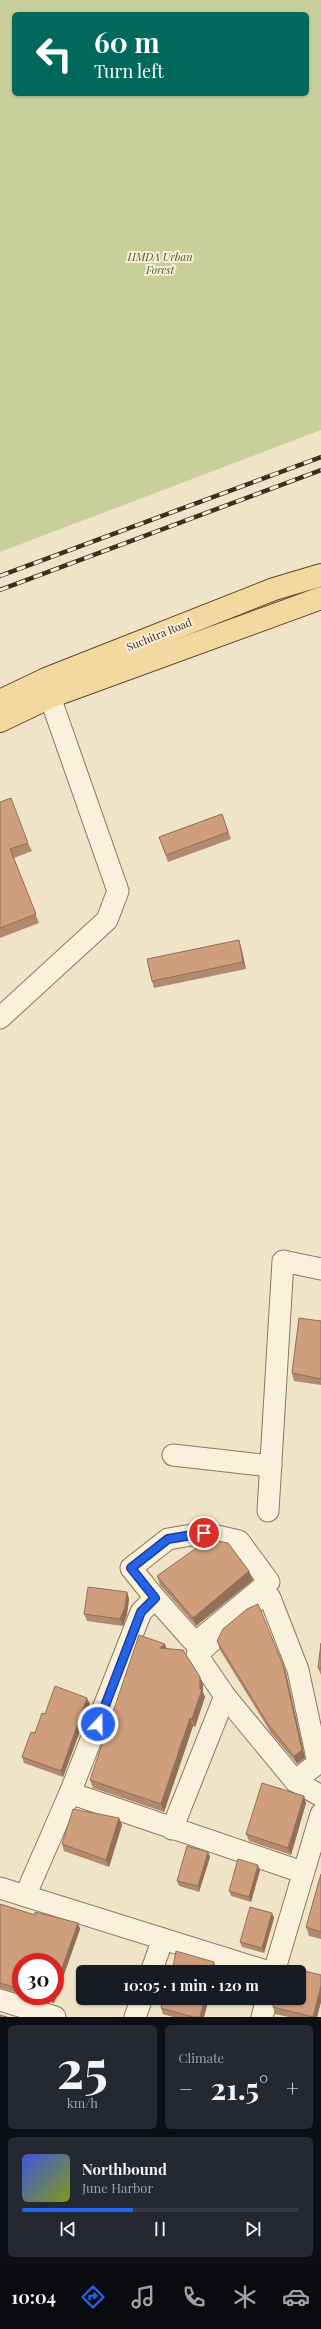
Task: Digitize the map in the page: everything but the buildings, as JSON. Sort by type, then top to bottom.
[{"type":"main road","name":"Suchitra Road","points":[[0,700],[46,679],[274,589],[321,575]]},
{"type":"main road","name":"Suchitra Road","points":[[0,721],[50,697],[321,598]]},
{"type":"street","points":[[0,1018],[107,920],[118,891],[50,697]]},
{"type":"street","points":[[268,1511],[283,1261],[321,1269]]},
{"type":"street","points":[[173,1455],[271,1466]]},
{"type":"street","points":[[204,1533],[239,1541],[269,1582],[196,1643],[155,1598],[131,1568],[168,1539],[204,1533]]},
{"type":"street","points":[[295,1781],[318,1762],[298,1670],[268,1595],[263,1594],[197,1655],[225,1696],[295,1781],[321,1796]]},
{"type":"street","points":[[25,1896],[70,1793],[141,1612],[155,1598]]},
{"type":"street","points":[[172,1829],[225,1696]]},
{"type":"street","points":[[70,1793],[302,1872]]},
{"type":"street","points":[[276,1965],[302,1872],[321,1814]]},
{"type":"street","points":[[0,1888],[247,1965]]},
{"type":"street","points":[[154,1965],[163,1939]]},
{"type":"street","points":[[0,2000],[55,2017]]},
{"type":"street","points":[[135,2017],[139,2005]]},
{"type":"street","points":[[262,2017],[265,2005]]},
{"type":"green space","name":"HMDA Urban Forest","points":[[0,0],[321,0],[321,430],[0,552]]},
{"type":"railway","points":[[0,576],[321,457]]},
{"type":"railway","points":[[0,590],[321,470]]},
{"type":"route","points":[[98,1724],[141,1612],[155,1598],[131,1568],[168,1539],[204,1533]]}]
